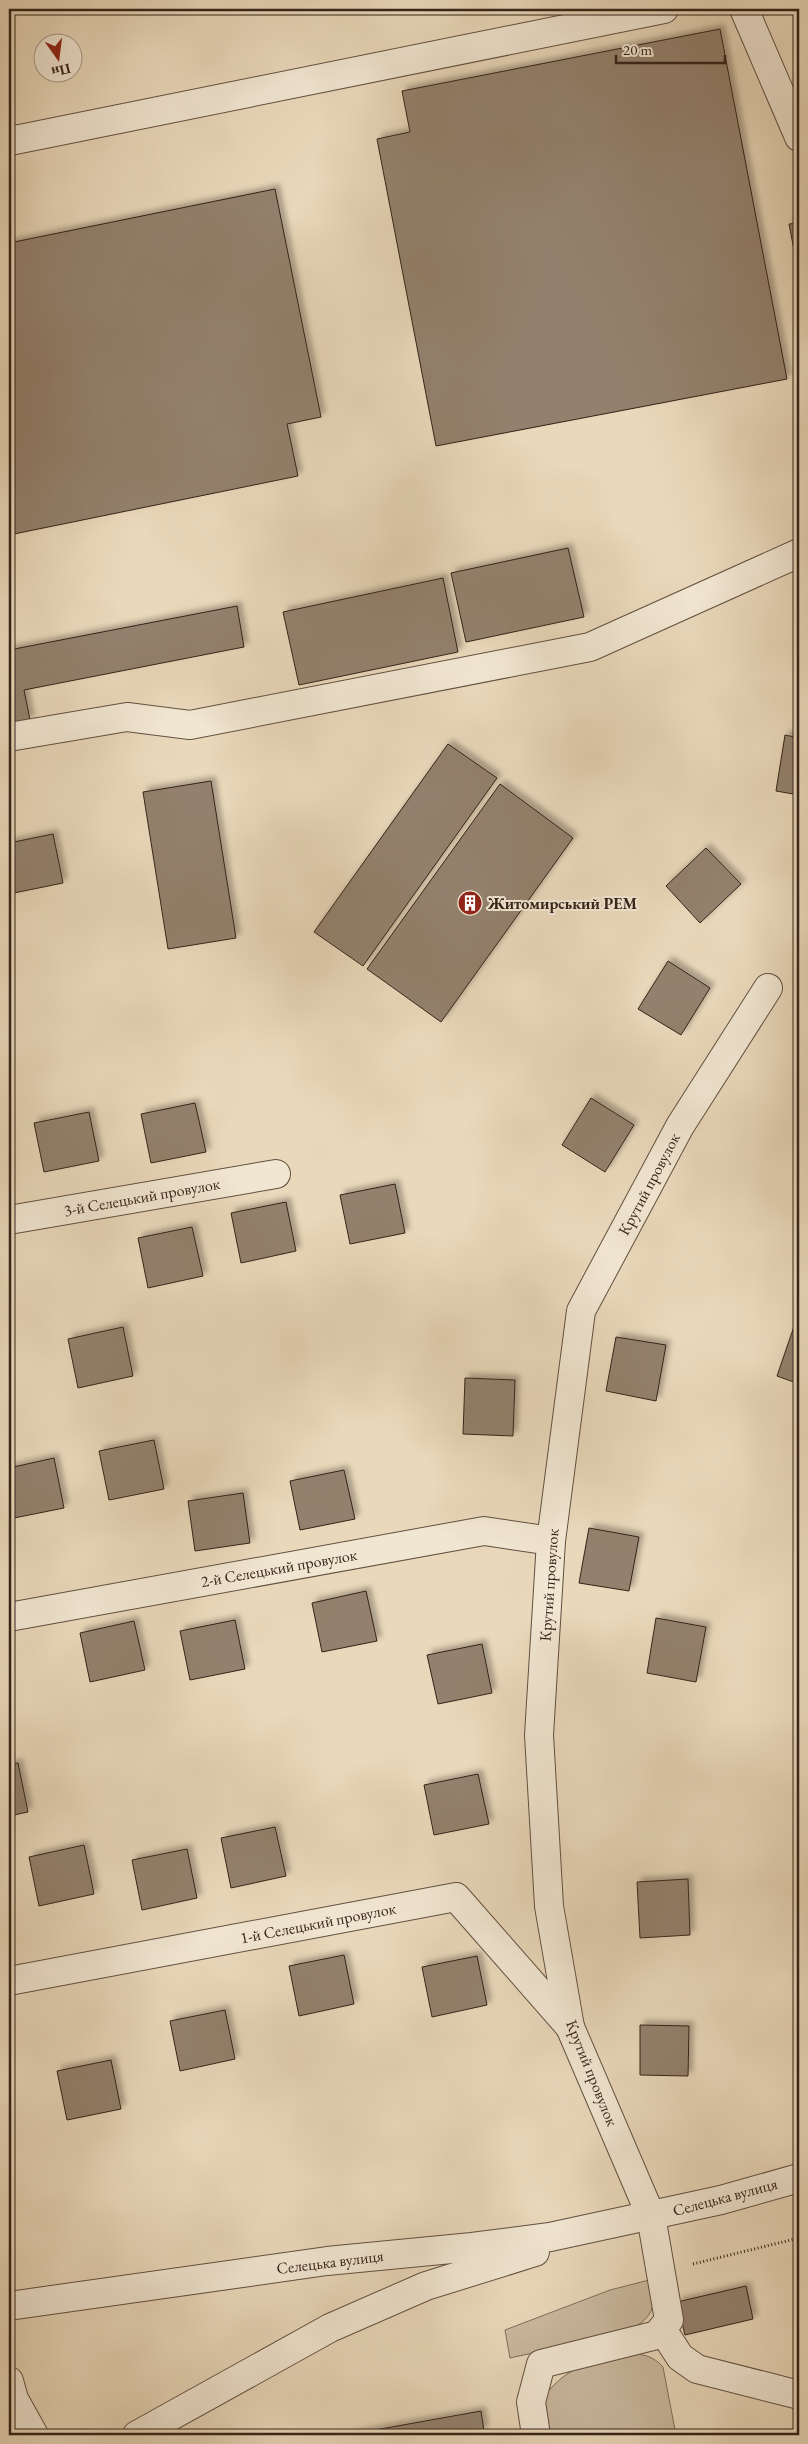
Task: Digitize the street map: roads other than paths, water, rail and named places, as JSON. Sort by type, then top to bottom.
[{"type":"street","points":[[9,140],[664,9]]},
{"type":"street","points":[[744,9],[799,137]]},
{"type":"street","points":[[9,738],[127,717],[190,725],[590,647],[799,553]]},
{"type":"street","name":"Крутий провулок","points":[[662,2329],[669,2320],[651,2216],[570,2027],[549,1906],[539,1735],[551,1541],[582,1311],[680,1126],[768,988]]},
{"type":"street","name":"3-й Селецький провулок","points":[[9,1220],[276,1174]]},
{"type":"street","name":"2-й Селецький провулок","points":[[9,1617],[484,1531],[551,1541]]},
{"type":"street","name":"1-й Селецький провулок","points":[[9,1981],[456,1897],[570,2027]]},
{"type":"street","name":"Селецька вулиця","points":[[9,2306],[327,2261],[472,2247],[550,2237],[651,2216],[799,2178]]},
{"type":"street","name":"Селецька вулиця","points":[[139,2435],[330,2328],[426,2286],[651,2216]]},
{"type":"street","points":[[536,2435],[531,2402],[541,2364],[658,2335],[662,2329],[680,2358],[697,2369],[799,2395]]},
{"type":"street","points":[[9,2381],[14,2399],[34,2435]]},
{"type":"place","name":"Житомирський РЕМ","points":[[470,903]]}]
